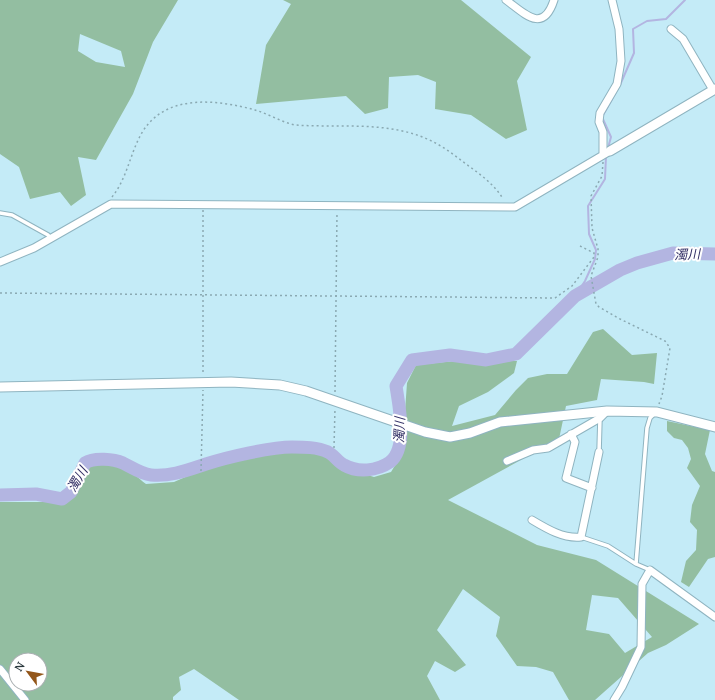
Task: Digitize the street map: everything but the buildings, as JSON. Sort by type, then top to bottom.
[{"type":"street","points":[[506,0],[532,18],[542,19],[549,14],[554,0]]},
{"type":"street","points":[[606,153],[600,122],[600,113],[617,84],[621,61],[619,29],[612,0]]},
{"type":"street","points":[[0,262],[51,239],[107,205],[203,204],[515,207],[714,90],[683,39],[671,29]]},
{"type":"street","points":[[0,387],[231,382],[280,385],[306,391],[425,432],[450,437],[470,433],[500,422],[607,410],[657,412],[715,427]]},
{"type":"street","points":[[507,461],[533,450],[548,448],[600,418],[607,410]]},
{"type":"street","points":[[571,434],[575,442],[566,478],[592,488]]},
{"type":"street","points":[[532,520],[549,530],[573,538],[581,537],[599,452]]},
{"type":"street","points":[[614,700],[622,687],[641,647],[642,584],[650,570],[715,617]]},
{"type":"street","points":[[0,669],[25,700]]},
{"type":"lane","points":[[0,213],[12,215],[48,234],[51,239]]},
{"type":"lane","points":[[636,564],[648,428],[650,418],[657,412]]},
{"type":"lane","points":[[599,452],[600,418]]},
{"type":"lane","points":[[581,537],[613,548],[636,564],[650,570]]},
{"type":"path","points":[[107,205],[121,185],[137,144],[144,130],[151,121],[178,105],[190,102],[214,103],[256,110],[281,122],[295,125],[387,129],[420,136],[434,142],[489,182],[501,195],[506,207]]},
{"type":"path","points":[[606,153],[602,176],[591,196],[592,228],[598,249],[598,257],[591,276],[596,304],[599,307],[665,341],[670,348],[662,396],[657,412]]},
{"type":"path","points":[[201,470],[203,383],[203,204]]},
{"type":"path","points":[[334,448],[337,206]]},
{"type":"path","points":[[0,293],[555,298],[572,286],[594,257],[594,253],[580,246]]},
{"type":"green space","points":[[0,0],[178,0],[153,42],[133,94],[96,160],[78,157],[86,195],[71,206],[60,192],[30,199],[19,167],[0,154]],"holes":[[[80,34],[121,51],[125,67],[96,62],[78,51]]]},
{"type":"green space","points":[[283,0],[461,0],[531,57],[517,81],[527,130],[506,139],[471,115],[435,109],[436,82],[418,75],[389,77],[388,108],[365,114],[346,96],[256,104],[266,45],[291,4]]},
{"type":"green space","points":[[603,329],[632,355],[657,353],[654,384],[601,379],[597,400],[566,406],[559,439],[448,500],[537,545],[596,560],[699,624],[666,645],[648,653],[595,700],[569,700],[553,672],[536,667],[517,666],[496,636],[500,617],[463,589],[437,630],[466,665],[455,672],[435,661],[427,676],[440,700],[239,700],[194,669],[179,677],[181,690],[173,697],[173,700],[0,700],[0,502],[66,502],[75,490],[86,468],[97,462],[108,462],[121,465],[146,484],[174,482],[208,467],[282,449],[309,448],[327,454],[342,467],[374,477],[391,472],[402,454],[407,383],[416,365],[455,361],[517,361],[514,373],[488,392],[459,406],[452,426],[495,415],[528,378],[547,374],[567,374],[593,332]],"holes":[[[592,595],[618,598],[652,637],[625,653],[609,634],[586,630]]]},
{"type":"green space","points":[[667,421],[710,430],[705,454],[712,471],[715,472],[715,557],[708,559],[689,587],[681,582],[686,561],[696,550],[697,530],[690,522],[692,505],[700,486],[687,468],[691,459],[688,448],[682,440],[674,438],[667,431]]},
{"type":"waterway","points":[[620,85],[634,53],[633,29],[647,21],[666,19],[685,0]]},
{"type":"waterway","points":[[608,148],[611,137],[602,117],[616,92]]},
{"type":"waterway","points":[[575,296],[585,281],[595,259],[596,250],[589,234],[588,206],[605,179],[606,156]]},
{"type":"waterway","name":"濁川","points":[[0,495],[36,494],[62,499],[71,492],[85,463],[99,459],[123,463],[140,472],[151,475],[165,475],[249,453],[283,447],[301,447],[324,450],[349,468],[367,470],[385,465],[396,456],[399,447],[401,426],[396,386],[412,360],[450,355],[486,360],[516,354],[575,296],[620,270],[637,263],[673,253],[715,254]]}]
